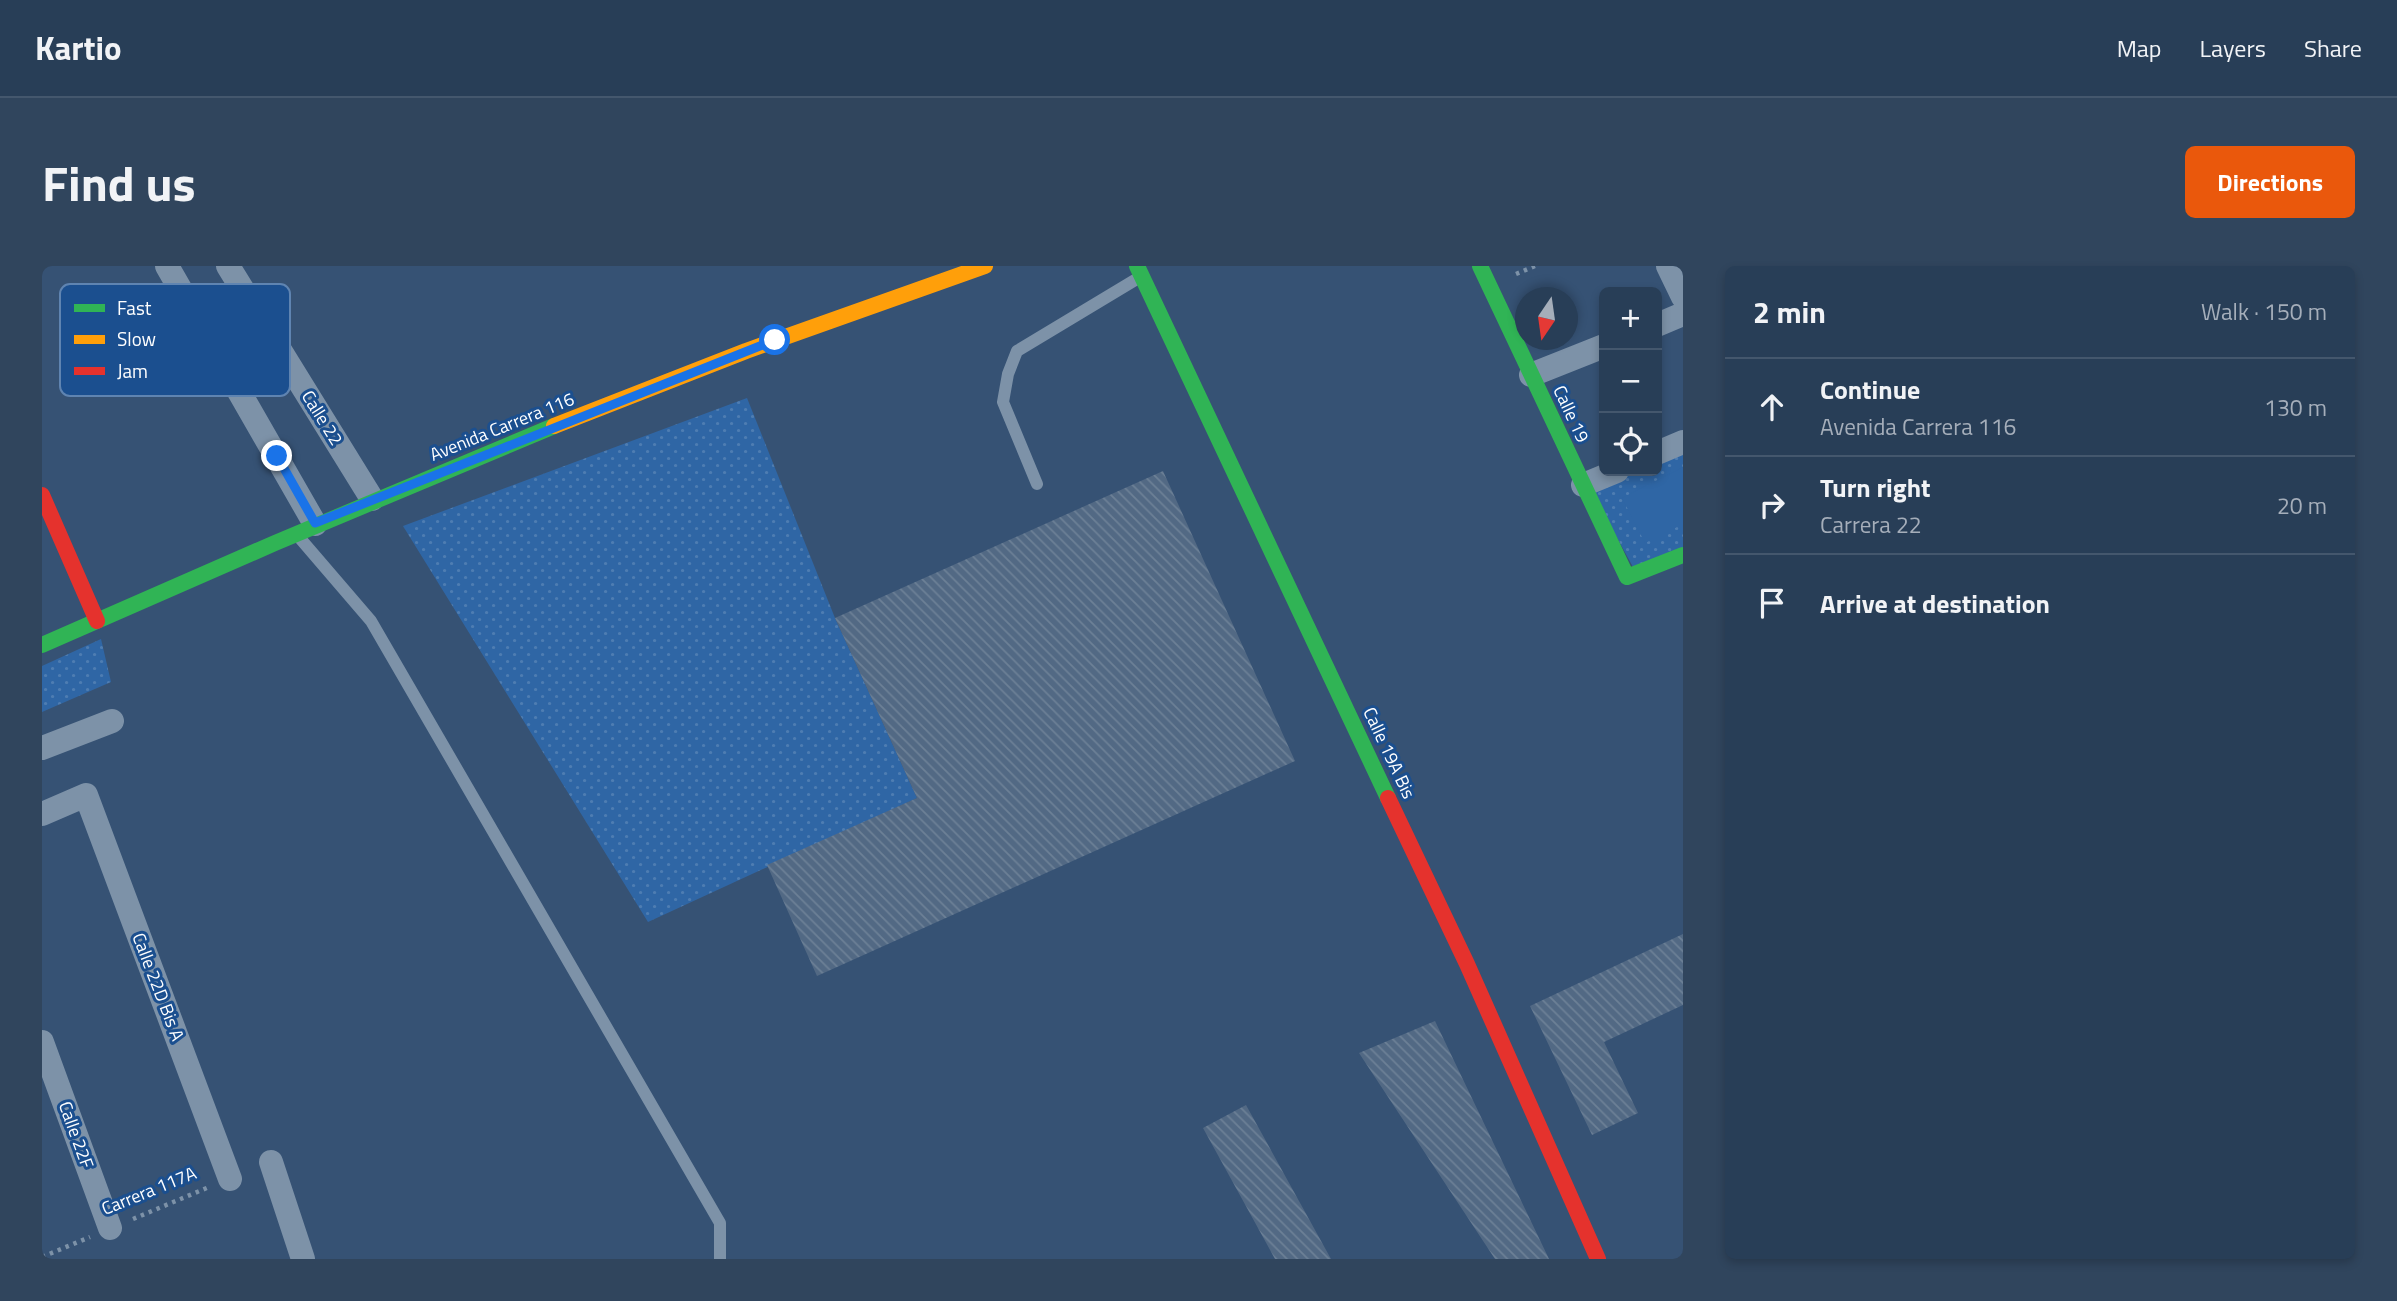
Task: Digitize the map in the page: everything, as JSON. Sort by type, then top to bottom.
[{"type":"street","points":[[167,266],[176,284]]},
{"type":"street","name":"Calle 22","points":[[228,266],[239,284]]},
{"type":"street","name":"Avenida Carrera 116","points":[[42,645],[372,499],[826,320],[985,266]]},
{"type":"street","name":"Calle 19","points":[[1480,266],[1627,578],[1683,555]]},
{"type":"street","points":[[1668,266],[1683,297]]},
{"type":"street","name":"Calle 19A Bis","points":[[1140,270],[1467,964],[1598,1259]]},
{"type":"street","points":[[1662,323],[1683,314]]},
{"type":"street","points":[[1531,375],[1599,348]]},
{"type":"street","name":"Calle 22","points":[[290,366],[372,499]]},
{"type":"street","points":[[235,396],[305,528]]},
{"type":"street","points":[[1662,451],[1683,442]]},
{"type":"street","points":[[1583,485],[1605,476]]},
{"type":"street","points":[[42,495],[97,621]]},
{"type":"street","points":[[42,748],[112,721]]},
{"type":"street","name":"Calle 22D Bis A","points":[[42,814],[86,795],[230,1179]]},
{"type":"street","name":"Calle 22F","points":[[42,1042],[110,1228]]},
{"type":"street","points":[[271,1161],[303,1259]]},
{"type":"lane","points":[[1037,484],[1003,402],[1008,374],[1017,351],[1140,270]]},
{"type":"lane","points":[[305,528],[378,632],[720,1223],[720,1259]]},
{"type":"path","name":"Carrera 117A","points":[[42,1257],[230,1179]]},
{"type":"shaded area","points":[[747,398],[835,618],[917,798],[648,922],[403,526]]},
{"type":"shaded area","points":[[1683,447],[1683,551],[1633,567],[1592,492],[1625,476],[1662,476],[1662,458]]},
{"type":"shaded area","points":[[1683,467],[1683,524],[1645,543],[1622,498]]},
{"type":"shaded area","points":[[101,639],[111,682],[42,712],[42,666]]},
{"type":"building","points":[[1163,471],[1295,761],[817,976],[767,865],[917,798],[835,618]]},
{"type":"building","points":[[1683,934],[1683,1005],[1604,1042],[1638,1113],[1592,1135],[1530,1006]]},
{"type":"building","points":[[1435,1021],[1549,1259],[1495,1259],[1359,1053]]},
{"type":"building","points":[[1246,1105],[1331,1259],[1275,1259],[1203,1128]]},
{"type":"traffic: fast","points":[[1137,266],[1388,798]]},
{"type":"traffic: fast","points":[[1480,266],[1627,577],[1683,555]]},
{"type":"traffic: fast","points":[[42,645],[275,543],[554,426]]},
{"type":"traffic: slow","points":[[554,426],[746,351],[985,266]]},
{"type":"traffic: jam","points":[[42,495],[97,621]]},
{"type":"traffic: jam","points":[[1388,798],[1467,964],[1598,1259]]},
{"type":"route","points":[[277,456],[315,523],[775,340]]}]
